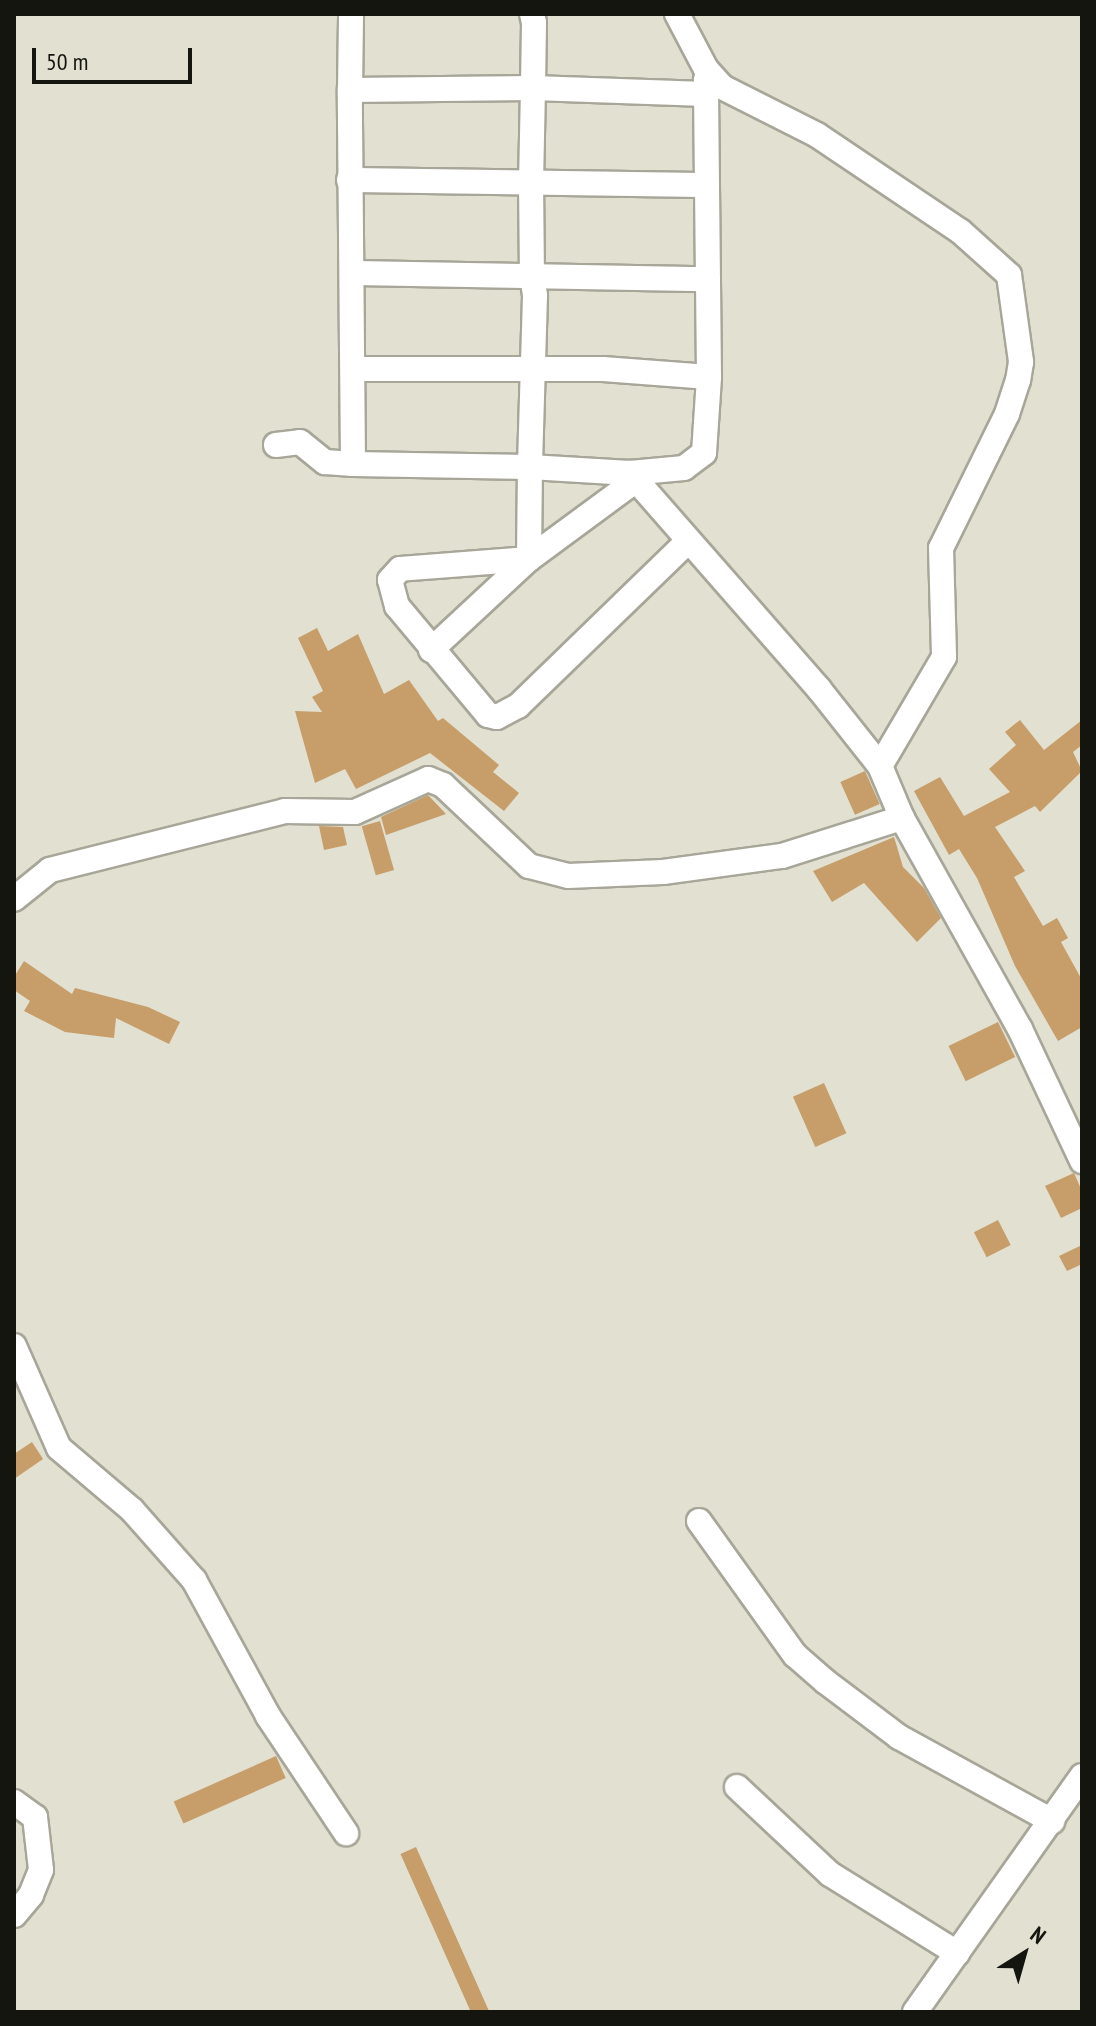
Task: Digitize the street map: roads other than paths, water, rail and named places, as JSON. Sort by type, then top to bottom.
[{"type":"street","points":[[351,14],[349,180],[353,273],[353,464]]},
{"type":"street","points":[[529,559],[532,14]]},
{"type":"street","points":[[276,445],[300,442],[325,462],[530,467],[633,476],[684,468],[699,460],[707,443],[709,377],[706,81],[677,14]]},
{"type":"street","points":[[350,90],[533,88],[706,81],[817,135],[960,231],[1009,275],[1021,362],[1018,380],[1007,414],[941,548],[944,657],[880,766]]},
{"type":"street","points":[[349,180],[707,185]]},
{"type":"street","points":[[353,273],[708,279]]},
{"type":"street","points":[[353,369],[532,369],[709,377]]},
{"type":"street","points":[[633,476],[687,542],[819,689],[880,766],[902,818],[1020,1029],[1082,1161]]},
{"type":"street","points":[[431,650],[529,559],[633,476]]},
{"type":"street","points":[[529,559],[470,561],[394,574],[397,606],[480,710],[497,717],[509,713],[687,542]]},
{"type":"street","points":[[14,899],[39,876],[113,852],[285,811],[355,812],[428,779],[443,785],[529,866],[568,876],[663,872],[782,856],[902,818]]},
{"type":"street","points":[[14,1346],[59,1448],[132,1510],[194,1580],[268,1716],[346,1833]]},
{"type":"street","points":[[699,1521],[795,1655],[826,1682],[899,1737],[1052,1821]]},
{"type":"street","points":[[915,2012],[1082,1776]]},
{"type":"street","points":[[737,1787],[830,1874],[957,1953]]},
{"type":"street","points":[[14,1802],[35,1817],[41,1870],[31,1895],[14,1915]]}]
